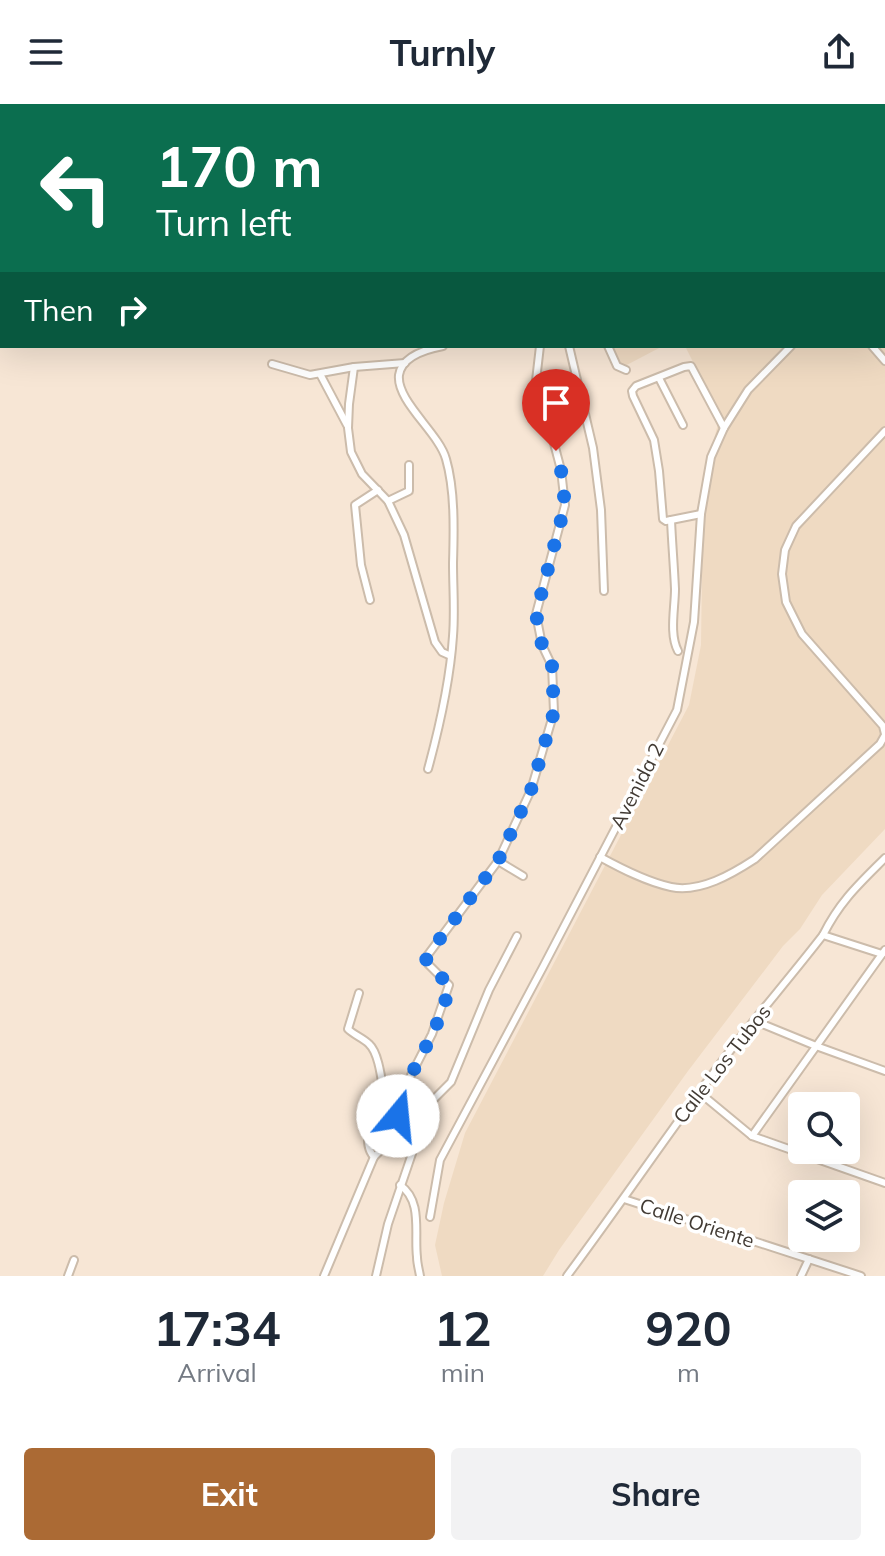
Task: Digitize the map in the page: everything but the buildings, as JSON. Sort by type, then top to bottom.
[{"type":"street","points":[[428,769],[445,706],[454,633],[454,521],[447,462],[441,445],[408,402],[399,379],[405,363],[418,353],[436,348]]},
{"type":"street","points":[[376,1276],[388,1224],[417,1139],[397,1112],[405,1087],[432,1034],[449,985],[428,964],[427,956],[498,861],[531,790],[554,712],[552,666],[542,645],[536,614],[565,505],[561,470],[535,389],[540,348]]},
{"type":"street","points":[[569,348],[593,448],[601,510],[604,591]]},
{"type":"street","points":[[609,348],[617,366],[626,370]]},
{"type":"street","name":"Avenida 2","points":[[430,1217],[440,1160],[677,710],[694,622],[701,514],[711,457],[724,428],[748,390],[789,348]]},
{"type":"street","points":[[272,364],[310,375],[354,367],[405,363]]},
{"type":"street","points":[[701,514],[666,521],[661,515],[654,440],[632,391],[636,386],[691,366],[724,428]]},
{"type":"street","points":[[354,367],[348,428],[351,452],[362,474],[388,501],[404,535],[435,642],[442,652],[451,656]]},
{"type":"street","points":[[320,374],[348,428]]},
{"type":"street","points":[[659,378],[683,425]]},
{"type":"street","points":[[600,857],[624,870],[674,888],[699,886],[717,880],[755,859],[880,744],[885,734],[883,726],[802,634],[786,602],[782,574],[785,550],[796,526],[885,431]]},
{"type":"street","points":[[388,501],[409,491],[409,465]]},
{"type":"street","points":[[370,600],[361,565],[355,505],[378,490]]},
{"type":"street","points":[[671,520],[674,644],[678,651]]},
{"type":"street","name":"Calle Los Tubos","points":[[567,1276],[660,1145],[823,935],[835,912],[885,858]]},
{"type":"street","points":[[498,861],[523,876]]},
{"type":"street","points":[[752,1136],[884,953],[823,935]]},
{"type":"street","points":[[324,1276],[374,1157],[451,1082],[489,990],[517,936]]},
{"type":"street","points":[[359,993],[348,1029],[373,1049],[385,1100]]},
{"type":"street","points":[[755,1021],[885,1071]]},
{"type":"street","points":[[374,1157],[368,1148],[376,1110],[405,1087]]},
{"type":"street","points":[[700,1093],[752,1136],[885,1183]]},
{"type":"street","points":[[400,1185],[408,1190],[414,1202],[420,1276]]},
{"type":"street","name":"Calle Oriente","points":[[624,1199],[861,1276]]},
{"type":"street","points":[[801,1276],[809,1259]]},
{"type":"street","points":[[68,1276],[74,1260]]},
{"type":"shaded area","points":[[609,348],[659,348],[619,369]]},
{"type":"shaded area","points":[[686,348],[885,348],[885,829],[822,895],[800,929],[783,946],[688,1071],[543,1276],[442,1276],[435,1245],[465,1133],[689,705],[701,645],[703,500],[720,416]]},
{"type":"route","points":[[398,1116],[405,1087],[432,1034],[449,985],[428,964],[427,956],[498,861],[531,790],[554,712],[552,666],[542,645],[536,614],[565,505],[556,451]]}]
